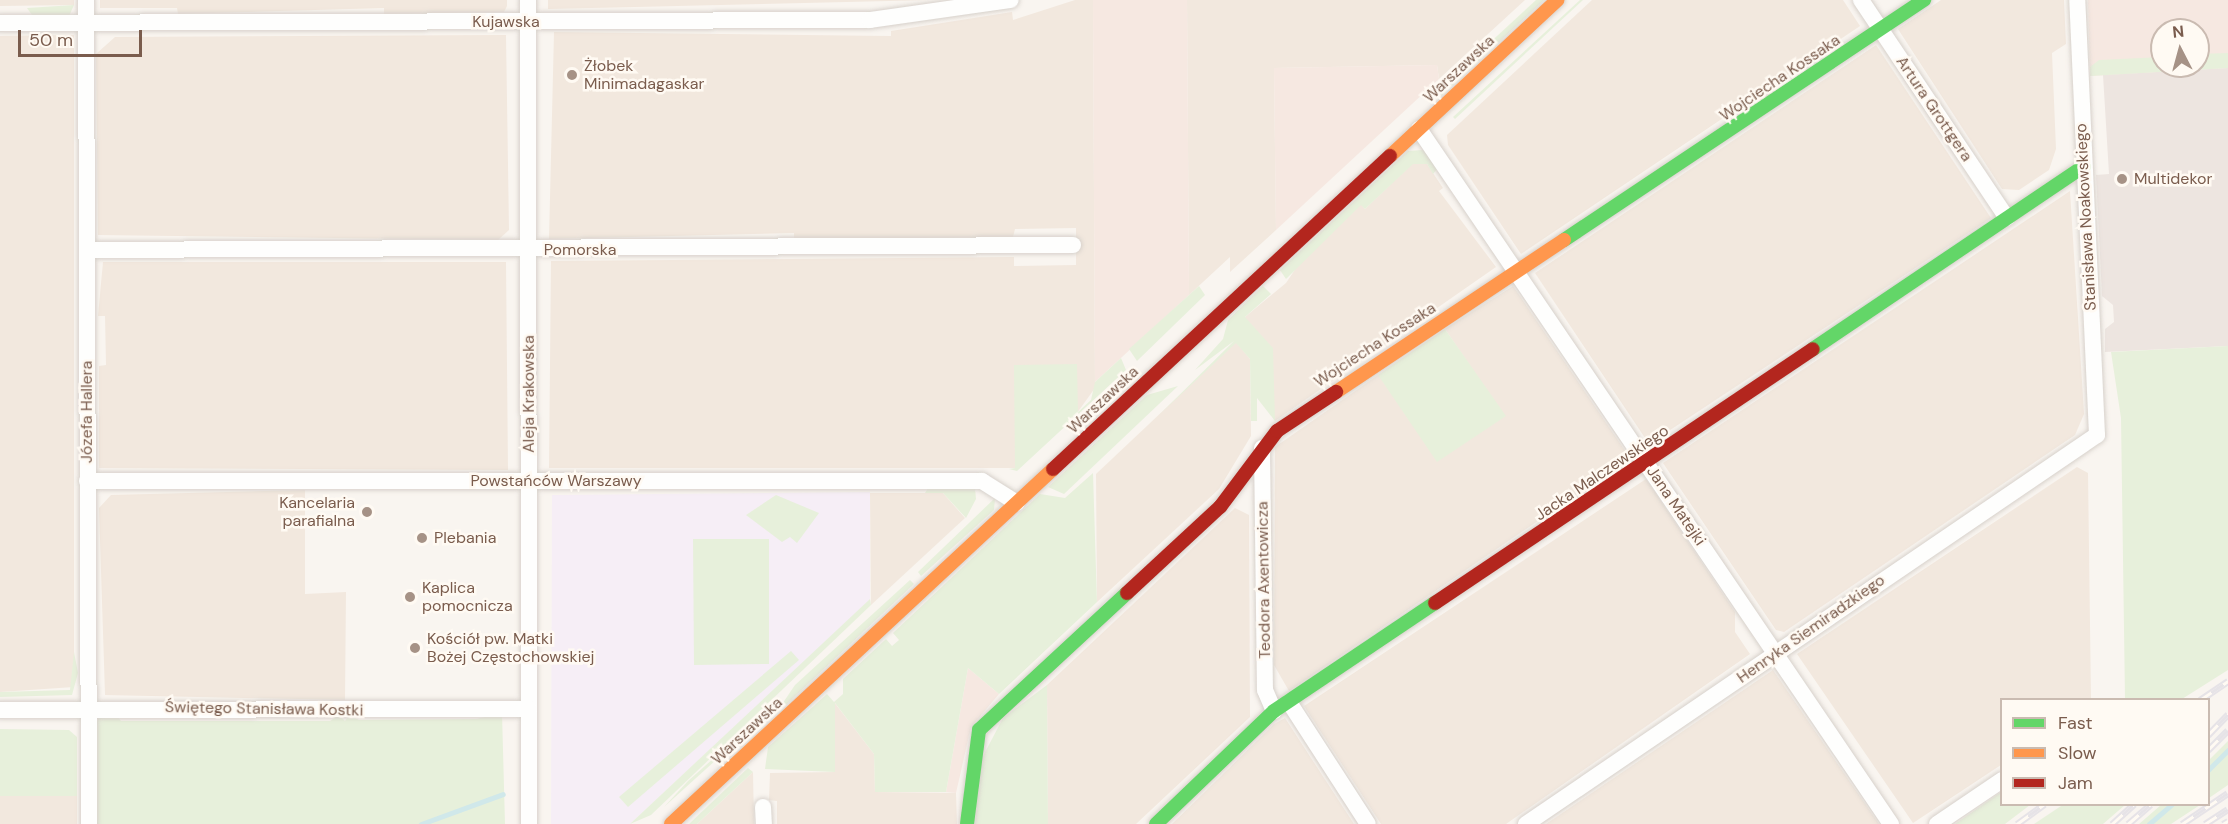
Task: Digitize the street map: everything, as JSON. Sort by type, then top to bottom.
[{"type":"street","name":"Józefa Hallera","points":[[86,0],[89,824]]},
{"type":"street","name":"Aleja Krakowska","points":[[528,0],[529,824]]},
{"type":"street","name":"Kujawska","points":[[0,23],[870,20],[1011,0]]},
{"type":"street","name":"Warszawska","points":[[671,824],[1557,0]]},
{"type":"street","name":"Artura Grottgera","points":[[1861,0],[2007,218]]},
{"type":"street","name":"Wojciecha Kossaka","points":[[967,824],[979,730],[1220,507],[1262,448],[1316,404],[1520,272],[1924,0]]},
{"type":"street","name":"Stanisława Noakowskiego","points":[[2077,0],[2097,435]]},
{"type":"street","name":"Jana Matejki","points":[[1419,129],[1520,272],[1891,824]]},
{"type":"street","name":"Jacka Malczewskiego","points":[[1156,824],[1274,711],[2083,167]]},
{"type":"street","name":"Pomorska","points":[[87,250],[529,250],[1073,245]]},
{"type":"street","name":"Henryka Siemiradzkiego","points":[[1526,824],[2097,435]]},
{"type":"street","name":"Teodora Axentowicza","points":[[1262,448],[1265,690],[1274,711]]},
{"type":"street","name":"Powstańców Warszawy","points":[[87,481],[982,482],[1017,503]]},
{"type":"street","points":[[1289,702],[1368,824]]},
{"type":"street","name":"Świętego Stanisława Kostki","points":[[0,710],[89,708],[529,709]]},
{"type":"street","points":[[1937,824],[2000,781]]},
{"type":"street","points":[[764,807],[764,824]]},
{"type":"shaded area","points":[[0,0],[74,0],[74,5],[0,6]]},
{"type":"shaded area","points":[[100,0],[507,0],[507,6],[504,12],[384,14],[384,8],[178,14],[177,8],[100,8]]},
{"type":"shaded area","points":[[548,0],[931,0],[548,9]]},
{"type":"shaded area","points":[[1075,0],[1093,0],[1095,388],[1077,413],[1076,365],[1015,468],[549,468],[551,261],[1014,257],[1014,266],[1076,265],[1076,228],[1015,229],[1013,237],[794,239],[794,233],[549,239],[554,32],[891,36],[891,31],[1012,12],[1013,20]]},
{"type":"shaded area","points":[[1093,0],[1187,0],[1189,295],[1095,382]]},
{"type":"shaded area","points":[[1187,0],[1525,0],[1439,79],[1437,65],[1274,68],[1276,230],[1230,272],[1230,257],[1189,295]]},
{"type":"shaded area","points":[[1592,0],[1843,0],[1860,26],[1521,254],[1448,145],[1447,135]]},
{"type":"shaded area","points":[[1941,0],[2064,0],[2066,44],[2052,53],[2056,149],[2049,170],[2019,190],[2002,189],[1898,29]]},
{"type":"shaded area","points":[[2088,0],[2228,0],[2228,68],[2210,69],[2210,18],[2150,18],[2150,73],[2090,76]]},
{"type":"shaded area","points":[[74,35],[74,687],[0,692],[0,36]]},
{"type":"shaded area","points":[[506,35],[509,230],[498,240],[98,235],[96,54],[115,37]]},
{"type":"shaded area","points":[[1876,45],[1991,218],[1649,444],[1535,273]]},
{"type":"shaded area","points":[[1437,65],[1439,79],[1276,230],[1274,68]]},
{"type":"shaded area","points":[[2228,68],[2228,346],[2105,352],[2105,329],[2114,322],[2113,305],[2102,296],[2096,175],[2109,174],[2103,75],[2150,72],[2150,78],[2210,78],[2210,69]]},
{"type":"shaded area","points":[[1413,163],[1427,164],[1443,188],[1439,191],[1496,267],[1275,421],[1245,317],[1286,283],[1300,262],[1361,204],[1365,209]]},
{"type":"shaded area","points":[[2070,191],[2084,414],[2075,435],[1784,632],[1776,630],[1663,463]]},
{"type":"shaded area","points":[[103,262],[506,262],[508,470],[99,468],[99,366],[106,365],[105,316],[98,316]]},
{"type":"shaded area","points":[[1513,286],[1630,458],[1289,691],[1274,665],[1275,447],[1378,375],[1505,417],[1445,329]]},
{"type":"shaded area","points":[[1236,342],[1250,359],[1251,436],[1219,489],[1097,602],[1096,474]]},
{"type":"shaded area","points":[[2077,467],[2088,473],[2091,698],[2000,698],[2000,766],[1913,823],[1797,654]]},
{"type":"shaded area","points":[[1646,479],[1735,612],[1735,632],[1750,654],[1506,824],[1381,824],[1304,706]]},
{"type":"shaded area","points":[[305,490],[305,594],[346,592],[345,700],[105,695],[99,508],[111,495]]},
{"type":"shaded area","points":[[870,492],[870,599],[860,610],[630,824],[551,824],[552,495]]},
{"type":"shaded area","points":[[870,493],[943,493],[965,518],[871,605]]},
{"type":"shaded area","points":[[1235,508],[1249,515],[1250,717],[1136,824],[1048,824],[1047,685]]},
{"type":"shaded area","points":[[968,668],[999,694],[971,727],[956,793],[946,792]]},
{"type":"shaded area","points":[[1773,670],[1879,824],[1546,824]]},
{"type":"shaded area","points":[[834,702],[874,754],[875,792],[956,793],[957,824],[777,824],[777,801],[769,800],[770,773],[835,772]]},
{"type":"shaded area","points":[[1285,718],[1354,824],[1172,824],[1274,724]]},
{"type":"shaded area","points":[[753,772],[754,824],[697,824]]},
{"type":"shaded area","points":[[0,796],[77,796],[77,824],[0,824]]},
{"type":"green space","points":[[1536,0],[1544,0],[1438,99],[1432,96]]},
{"type":"green space","points":[[1580,0],[1583,0],[1455,119],[1453,117]]},
{"type":"green space","points":[[74,5],[69,16],[32,15],[27,8]]},
{"type":"green space","points":[[2228,53],[2228,68],[2210,69],[2210,54]]},
{"type":"green space","points":[[2150,58],[2150,73],[2090,76],[2090,67],[2099,60]]},
{"type":"green space","points":[[1423,150],[1439,167],[1433,174],[1427,164],[1413,164],[1365,209],[1361,205],[1286,279],[1280,270],[1408,151]]},
{"type":"green space","points":[[1199,286],[1205,295],[1137,361],[1129,349]]},
{"type":"green space","points":[[1263,286],[1271,294],[1245,317],[1273,348],[1275,421],[1257,398],[1257,421],[1251,421],[1250,359],[1236,343],[1158,416],[1234,341],[1195,370],[1223,339],[1228,320]]},
{"type":"green space","points":[[1445,329],[1506,416],[1437,462],[1378,375]]},
{"type":"green space","points":[[2228,346],[2228,670],[2184,698],[2125,698],[2121,418],[2111,352]]},
{"type":"green space","points":[[1121,358],[1126,370],[1017,471],[1009,469],[1015,468],[1014,365],[1077,364],[1078,412],[1091,400],[1095,382]]},
{"type":"green space","points":[[1178,386],[1064,494],[1048,487],[1147,395]]},
{"type":"green space","points":[[1093,473],[1097,602],[999,694],[968,668],[946,792],[875,792],[874,754],[835,703],[835,772],[765,769],[768,747],[827,694],[834,702],[843,694],[843,679],[886,639],[892,646],[899,640],[893,633],[1040,494],[1065,498]]},
{"type":"green space","points":[[928,488],[975,488],[976,499],[966,518],[943,493],[925,493]]},
{"type":"green space","points":[[776,495],[819,513],[797,543],[790,537],[782,542],[746,515]]},
{"type":"green space","points":[[995,498],[994,510],[921,576],[918,572]]},
{"type":"green space","points":[[693,539],[769,539],[769,664],[694,665]]},
{"type":"green space","points":[[910,580],[914,584],[774,716],[795,685]]},
{"type":"green space","points":[[870,599],[871,605],[651,815],[630,824]]},
{"type":"green space","points":[[791,651],[799,660],[628,807],[619,797]]},
{"type":"green space","points":[[74,652],[78,673],[72,695],[0,697],[0,692],[70,690]]},
{"type":"green space","points":[[1047,685],[1048,824],[975,824],[981,760],[1003,718]]},
{"type":"green space","points":[[775,704],[769,712],[664,807],[688,781]]},
{"type":"green space","points":[[115,713],[121,721],[330,721],[339,715],[345,721],[349,715],[359,720],[476,719],[502,713],[505,824],[97,824],[97,722],[100,715]]},
{"type":"green space","points":[[0,729],[69,730],[77,737],[77,796],[0,796]]},
{"type":"green space","points":[[2228,741],[2228,785],[2210,797],[2210,759]]},
{"type":"green space","points":[[748,768],[753,772],[697,824],[689,824]]},
{"type":"green space","points":[[2000,793],[2000,806],[2029,806],[2005,824],[1955,824]]},
{"type":"green space","points":[[2061,806],[2124,806],[2103,824],[2034,824]]},
{"type":"green space","points":[[2160,806],[2198,806],[2171,824],[2139,824]]},
{"type":"waterway","points":[[2210,768],[2228,750]]},
{"type":"waterway","points":[[421,824],[503,794]]},
{"type":"waterway","points":[[2149,824],[2170,806]]},
{"type":"railway","points":[[2203,698],[2228,681]]},
{"type":"railway","points":[[2210,733],[2228,714]]},
{"type":"railway","points":[[2210,748],[2228,730]]},
{"type":"railway","points":[[2210,805],[2228,793]]},
{"type":"railway","points":[[2017,824],[2042,806]]},
{"type":"railway","points":[[2112,824],[2132,806]]},
{"type":"railway","points":[[2128,824],[2149,806]]},
{"type":"railway","points":[[2182,824],[2209,806]]},
{"type":"railway","points":[[2205,824],[2228,809]]},
{"type":"railway","points":[[2223,824],[2228,821]]},
{"type":"traffic: fast","points":[[1564,240],[1924,0]]},
{"type":"traffic: fast","points":[[1813,349],[2083,167]]},
{"type":"traffic: fast","points":[[967,824],[979,730],[1127,593]]},
{"type":"traffic: fast","points":[[1156,824],[1274,711],[1435,603]]},
{"type":"traffic: slow","points":[[1390,156],[1557,0]]},
{"type":"traffic: slow","points":[[1336,392],[1564,240]]},
{"type":"traffic: slow","points":[[671,824],[1053,469]]},
{"type":"traffic: jam","points":[[1053,469],[1390,156]]},
{"type":"traffic: jam","points":[[1435,603],[1813,349]]},
{"type":"traffic: jam","points":[[1127,593],[1220,507],[1277,431],[1336,392]]},
{"type":"place","name":"Żłobek Minimadagaskar","points":[[572,75]]},
{"type":"place","name":"Multidekor","points":[[2122,179]]},
{"type":"place","name":"Kancelaria parafialna","points":[[367,512]]},
{"type":"place","name":"Plebania","points":[[422,538]]},
{"type":"place","name":"Kaplica pomocnicza","points":[[410,597]]},
{"type":"place","name":"Kościół pw. Matki Bożej Częstochowskiej","points":[[415,648]]}]
